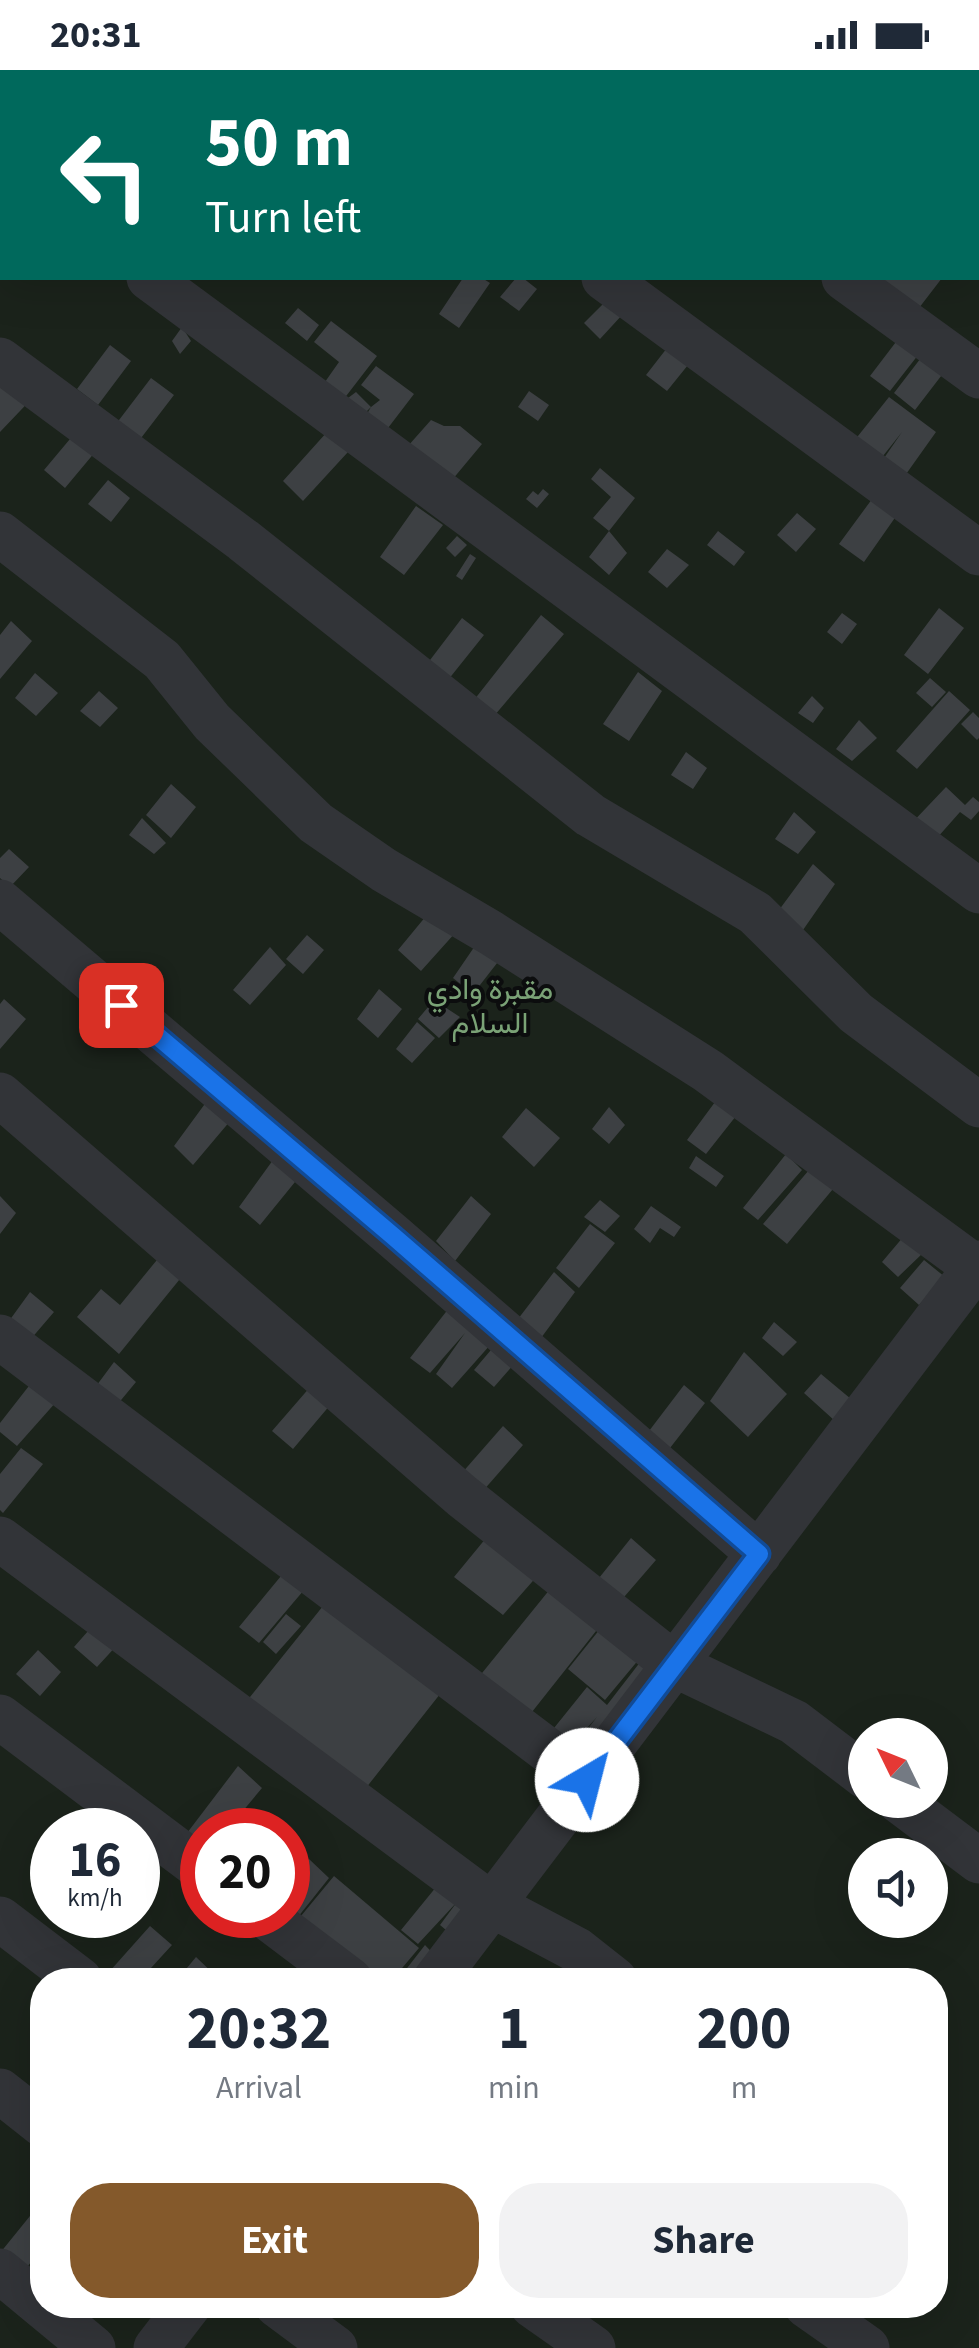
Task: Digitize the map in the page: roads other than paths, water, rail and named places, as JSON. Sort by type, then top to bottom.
[{"type":"lane","points":[[152,280],[979,891]]},
{"type":"lane","points":[[607,280],[979,552]]},
{"type":"lane","points":[[847,280],[979,376]]},
{"type":"lane","points":[[0,360],[242,540],[590,815],[755,913],[856,1012],[979,1105]]},
{"type":"lane","points":[[0,534],[162,660],[212,722],[316,823],[384,870],[491,933],[708,1072],[978,1267],[444,1968]]},
{"type":"lane","points":[[0,902],[759,1554]]},
{"type":"lane","points":[[0,1095],[462,1496],[675,1664],[794,1722],[848,1763]]},
{"type":"lane","points":[[0,1337],[587,1780]]},
{"type":"lane","points":[[0,1540],[492,1905],[577,1950],[600,1968]]},
{"type":"lane","points":[[0,1717],[180,1852]]},
{"type":"lane","points":[[922,1818],[979,1861]]},
{"type":"lane","points":[[0,1919],[64,1968]]},
{"type":"lane","points":[[294,1938],[334,1968]]},
{"type":"lane","points":[[0,2090],[30,2114]]},
{"type":"lane","points":[[0,2271],[30,2296]]},
{"type":"lane","points":[[57,2318],[93,2348]]},
{"type":"lane","points":[[156,2348],[179,2318]]},
{"type":"lane","points":[[294,2318],[335,2348]]},
{"type":"lane","points":[[550,2318],[593,2348]]},
{"type":"lane","points":[[824,2318],[866,2348]]},
{"type":"park label","name":"مقبرة وادي السلام","points":[[490,1006]]}]
